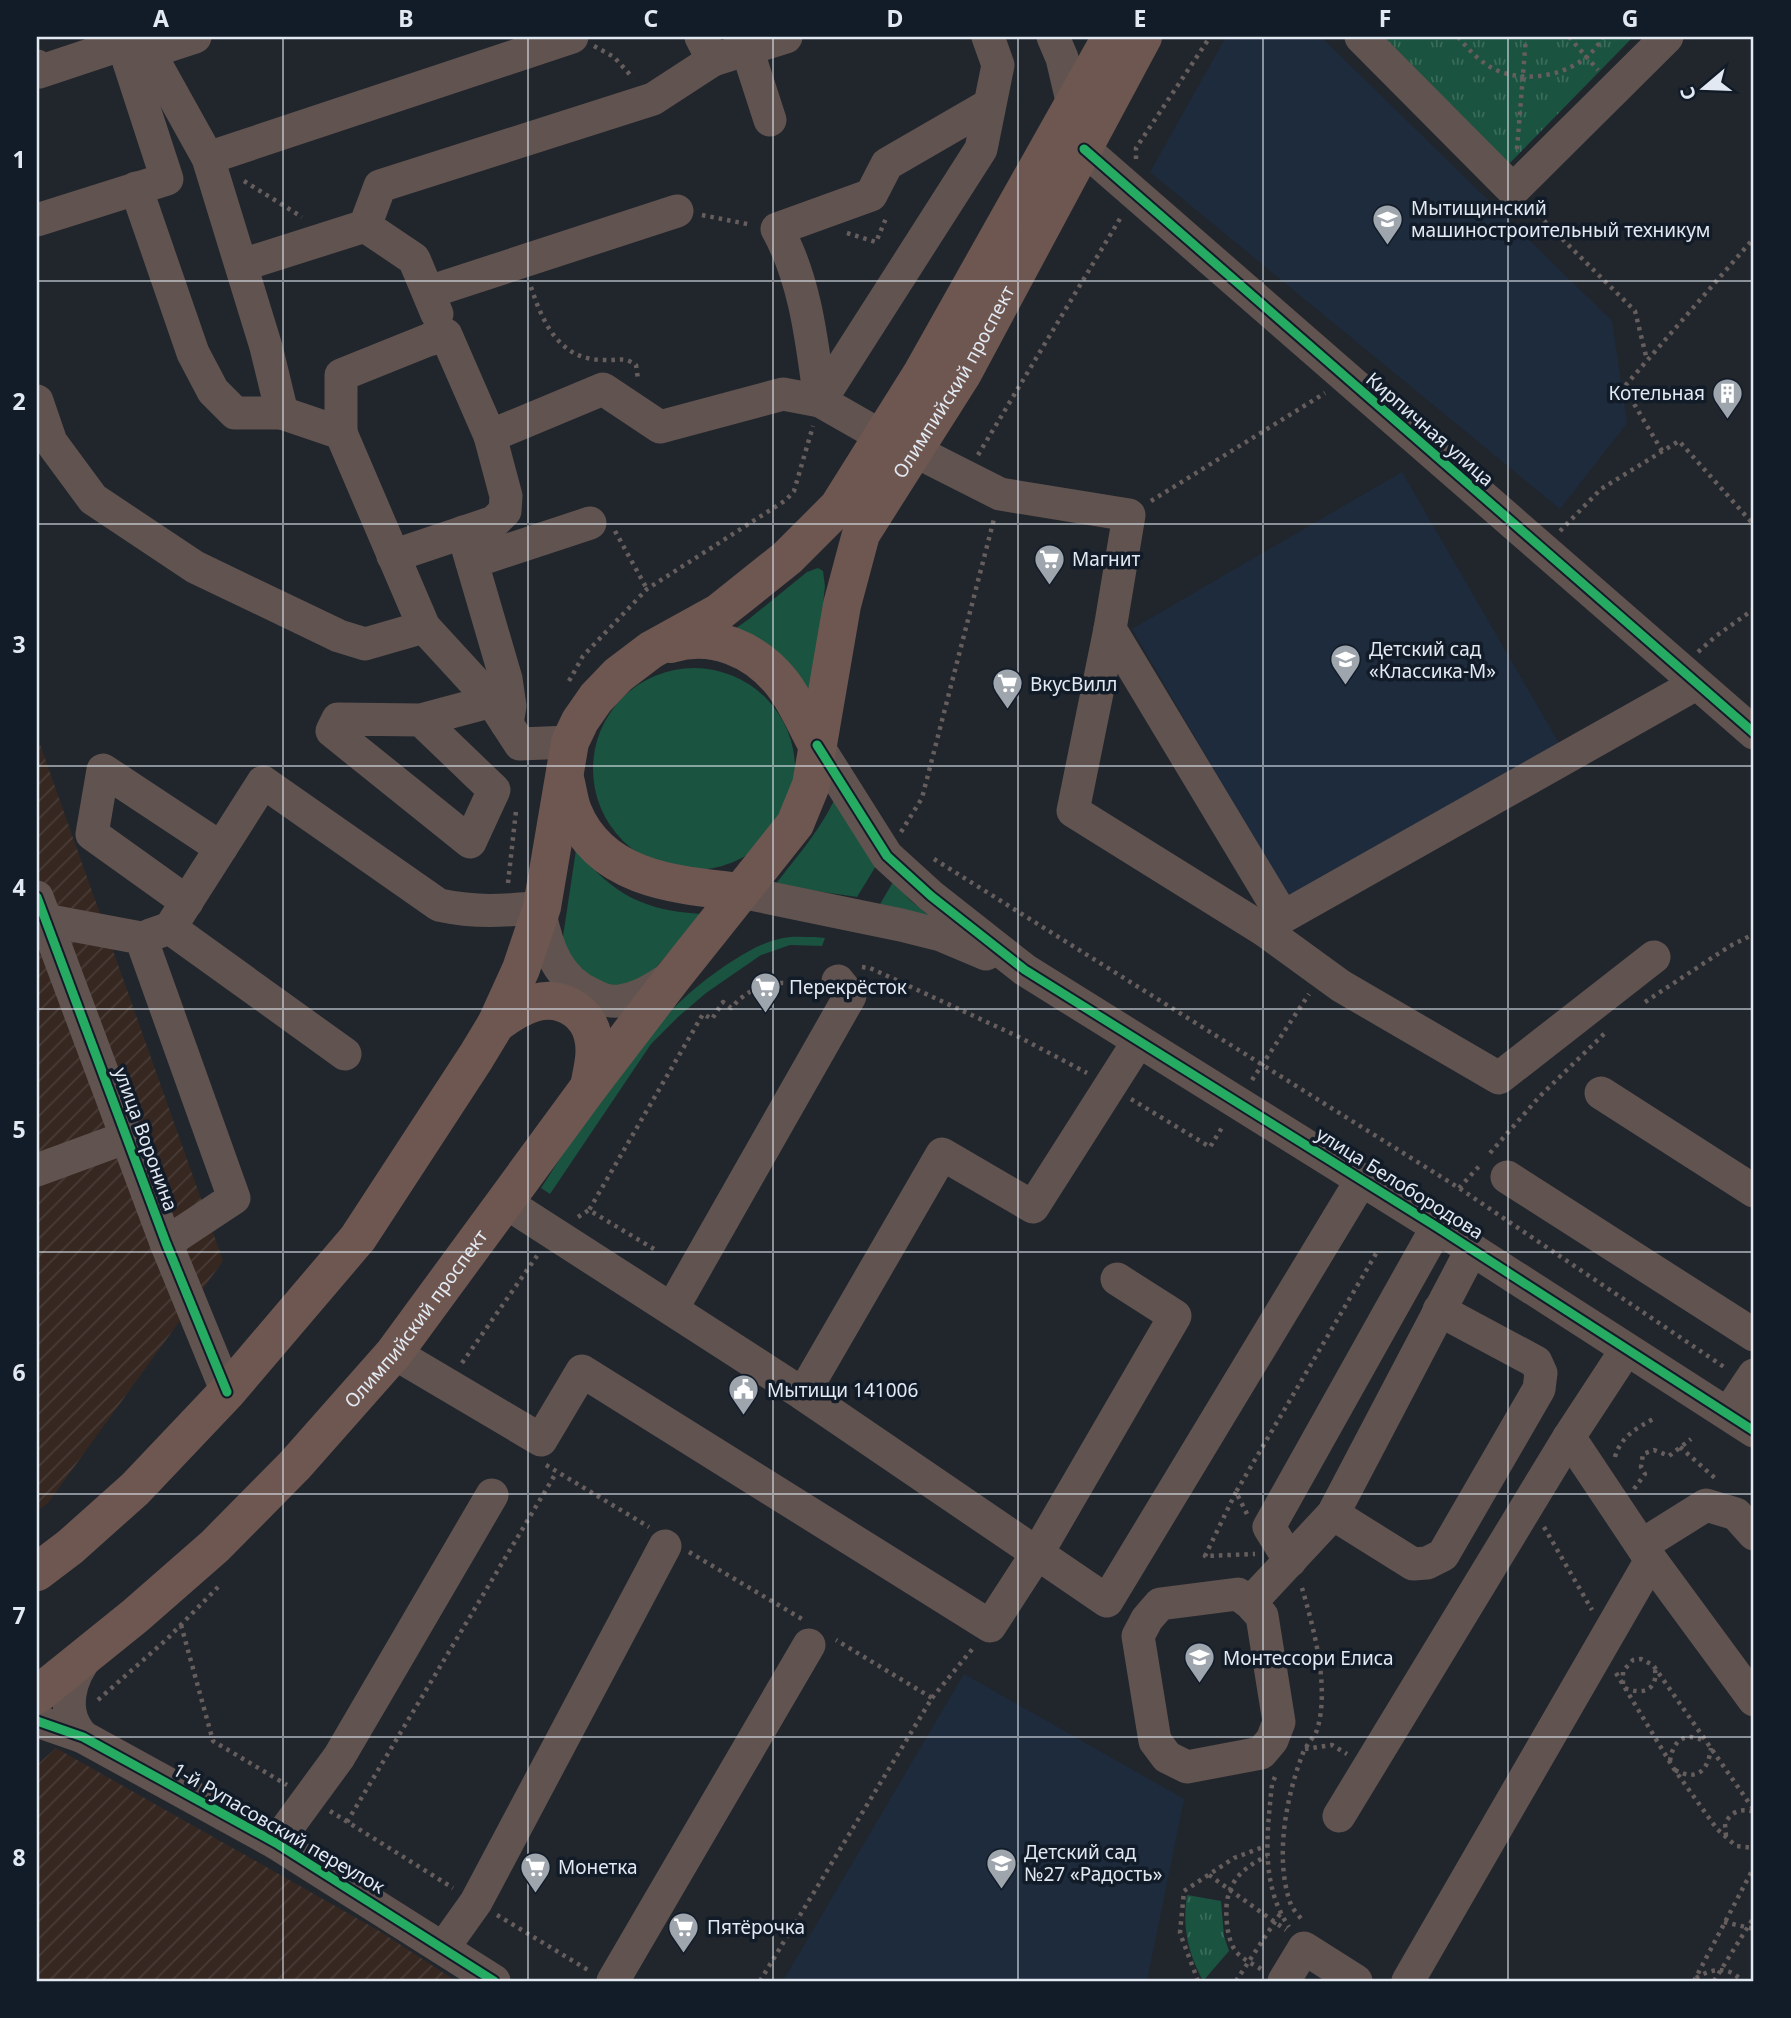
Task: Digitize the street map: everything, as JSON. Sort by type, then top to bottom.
[{"type":"main road","name":"Олимпийский проспект","points":[[37,1695],[135,1616],[215,1546],[295,1465],[394,1353],[589,1087],[795,824],[811,785],[842,605],[861,534],[898,443],[922,373],[1111,37]]},
{"type":"main road","name":"Олимпийский проспект","points":[[37,1572],[70,1547],[135,1489],[227,1392],[358,1238],[496,1024],[521,969],[541,910],[567,759],[580,721],[596,698],[618,675],[651,650],[718,613],[787,558],[963,373],[1143,37]]},
{"type":"main road","name":"Олимпийский проспект","points":[[651,650],[687,639],[705,639],[733,645],[760,660],[783,684],[817,745]]},
{"type":"main road","points":[[567,759],[574,812],[592,841],[615,862],[647,877],[692,887],[741,892]]},
{"type":"main road","points":[[496,1024],[514,1011],[532,1003],[550,1000],[568,1005],[585,1017],[593,1035],[595,1056],[589,1087]]},
{"type":"street","points":[[195,37],[146,45],[208,158],[267,347],[282,413]]},
{"type":"street","points":[[365,226],[380,186],[653,99],[707,48],[747,49],[786,37]]},
{"type":"street","points":[[820,401],[981,149],[998,65],[988,37]]},
{"type":"street","points":[[1053,37],[1062,58],[1073,105]]},
{"type":"street","points":[[1361,37],[1513,190],[1667,37]]},
{"type":"street","points":[[208,158],[582,40]]},
{"type":"street","points":[[37,66],[39,72],[123,44],[167,178],[37,220]]},
{"type":"street","points":[[747,49],[770,120]]},
{"type":"street","points":[[820,401],[809,321],[786,245],[777,229],[871,195],[887,164],[989,106]]},
{"type":"street","name":"Кирпичная улица","points":[[1084,149],[1754,733]]},
{"type":"street","points":[[136,188],[193,353],[213,391],[235,413],[282,413],[341,433]]},
{"type":"street","points":[[429,292],[677,211]]},
{"type":"street","points":[[242,265],[365,226]]},
{"type":"street","points":[[365,226],[414,259],[490,436],[506,496],[505,512],[467,547]]},
{"type":"street","points":[[446,335],[341,375],[341,433],[424,627],[500,712],[520,744],[567,759]]},
{"type":"street","points":[[490,436],[603,389],[660,427],[783,394],[820,401],[1000,494],[1129,514],[1110,629],[1073,811],[1273,923],[1323,973],[1341,986],[1499,1078],[1654,957]]},
{"type":"street","points":[[37,401],[51,442],[93,499],[195,567],[339,636],[365,644],[424,627]]},
{"type":"street","points":[[393,556],[467,547],[590,523]]},
{"type":"street","points":[[421,720],[494,790],[470,842],[332,731],[338,719],[421,720],[500,712],[510,706],[506,679],[467,547]]},
{"type":"street","points":[[1110,629],[1273,923]]},
{"type":"street","points":[[1273,923],[1696,684]]},
{"type":"street","points":[[817,745],[887,856],[931,896],[1025,970]]},
{"type":"street","points":[[221,848],[103,770],[92,834],[166,923],[345,1054]]},
{"type":"street","points":[[166,923],[221,848],[263,782],[439,905],[470,912],[541,910],[546,943],[557,967],[579,989],[603,1000],[622,1001],[656,988],[674,976]]},
{"type":"street","points":[[741,892],[941,935],[1025,970]]},
{"type":"street","points":[[41,908],[166,923]]},
{"type":"street","name":"улица Воронина","points":[[41,908],[166,1242],[227,1392]]},
{"type":"street","points":[[166,923],[234,1198],[166,1242]]},
{"type":"street","name":"улица Белобородова","points":[[1025,970],[1362,1179],[1741,1422]]},
{"type":"street","points":[[672,1309],[850,996],[848,974]]},
{"type":"street","points":[[803,1394],[942,1154],[1033,1208],[1138,1042]]},
{"type":"street","points":[[1601,1093],[1754,1191]]},
{"type":"street","points":[[37,1170],[127,1137]]},
{"type":"street","points":[[1507,1177],[1754,1335]]},
{"type":"street","points":[[505,1202],[803,1394],[1107,1601],[1362,1179]]},
{"type":"street","points":[[1290,1561],[1269,1527],[1437,1227]]},
{"type":"street","points":[[1250,1603],[1333,1514],[1472,1249]]},
{"type":"street","points":[[394,1353],[541,1440],[582,1371],[990,1626],[1038,1552],[1175,1316],[1117,1279]]},
{"type":"street","points":[[1333,1514],[1413,1564],[1427,1563],[1443,1555],[1539,1389],[1541,1374],[1536,1362],[1440,1310]]},
{"type":"street","points":[[1339,1816],[1569,1437],[1626,1350]]},
{"type":"street","points":[[1741,1422],[1751,1379]]},
{"type":"street","points":[[1569,1437],[1646,1553],[1754,1700]]},
{"type":"street","points":[[276,1843],[339,1758],[492,1495]]},
{"type":"street","points":[[1408,1981],[1607,1636],[1646,1553],[1706,1505],[1736,1514],[1754,1534]]},
{"type":"street","points":[[444,1947],[476,1902],[670,1543]]},
{"type":"street","points":[[1238,1594],[1250,1603],[1262,1616],[1277,1709],[1279,1722],[1272,1740],[1261,1753],[1187,1767],[1167,1758],[1154,1741],[1138,1636],[1147,1619],[1160,1604],[1238,1594]]},
{"type":"street","points":[[604,1978],[815,1635]]},
{"type":"street","points":[[83,1737],[71,1719],[70,1694],[74,1676],[90,1652]]},
{"type":"street","name":"1-й Рупасовский переулок","points":[[37,1721],[83,1737],[276,1843],[494,1981]]},
{"type":"street","points":[[1277,1978],[1307,1940],[1356,1981]]},
{"type":"path","points":[[965,477],[1135,194],[1136,148],[1210,37]]},
{"type":"path","points":[[1458,37],[1476,57],[1499,71],[1523,76],[1552,74],[1577,64],[1599,44],[1602,37]]},
{"type":"path","points":[[1526,37],[1513,190],[1634,311],[1647,360]]},
{"type":"path","points":[[1569,37],[1615,89]]},
{"type":"path","points":[[582,40],[614,57],[653,99]]},
{"type":"path","points":[[208,158],[332,236]]},
{"type":"path","points":[[1662,451],[1624,387],[1754,239]]},
{"type":"path","points":[[522,261],[544,322],[559,341],[572,352],[602,360],[627,359],[636,365],[638,386],[625,404]]},
{"type":"path","points":[[1129,514],[1347,379]]},
{"type":"path","points":[[1542,548],[1601,489],[1679,441],[1754,525]]},
{"type":"path","points":[[899,837],[922,798],[1000,494]]},
{"type":"path","points":[[590,523],[603,520],[612,526],[647,589]]},
{"type":"path","points":[[1716,636],[1754,609]]},
{"type":"path","points":[[934,859],[1460,1188],[1751,1379]]},
{"type":"path","points":[[1642,1004],[1730,946],[1754,934]]},
{"type":"path","points":[[654,1249],[589,1210],[703,1014],[712,1019],[723,1002],[731,1008],[748,991],[773,982],[796,984],[826,999],[848,974],[870,968],[1017,1035],[1110,1086],[1210,1147],[1323,973]]},
{"type":"path","points":[[1460,1188],[1540,1097],[1610,1028]]},
{"type":"path","points":[[1616,1467],[1614,1458],[1624,1439],[1632,1430],[1655,1418]]},
{"type":"path","points":[[1624,1488],[1632,1493],[1645,1474],[1641,1467],[1643,1454],[1654,1450],[1668,1456],[1691,1439]]},
{"type":"path","points":[[1680,1447],[1721,1483]]},
{"type":"path","points":[[347,1822],[556,1473],[815,1635],[932,1698]]},
{"type":"path","points":[[1236,1492],[1205,1556],[1257,1554]]},
{"type":"path","points":[[1530,1502],[1607,1636],[1614,1671],[1674,1769],[1727,1839],[1742,1848],[1754,1846]]},
{"type":"path","points":[[1290,1561],[1301,1582],[1319,1657],[1322,1692],[1317,1731],[1304,1750],[1284,1820],[1285,1876],[1292,1906],[1307,1940]]},
{"type":"path","points":[[181,1625],[213,1741],[604,1978]]},
{"type":"path","points":[[760,1981],[932,1698],[990,1626]]},
{"type":"path","points":[[1623,1686],[1623,1671],[1627,1664],[1633,1660],[1648,1661],[1754,1811]]},
{"type":"path","points":[[1623,1686],[1637,1692],[1650,1689],[1656,1675],[1654,1667]]},
{"type":"path","points":[[1670,1761],[1673,1746],[1684,1737],[1692,1736],[1707,1742]]},
{"type":"path","points":[[1294,1751],[1332,1745],[1369,1766]]},
{"type":"path","points":[[1674,1769],[1689,1775],[1703,1770],[1711,1748]]},
{"type":"path","points":[[1727,1839],[1725,1824],[1728,1817],[1741,1810],[1754,1811]]},
{"type":"path","points":[[1198,1981],[1180,1933],[1184,1891],[1234,1858],[1266,1846]]},
{"type":"path","points":[[1267,1856],[1251,1864],[1230,1886],[1225,1909],[1228,1934],[1235,1951],[1277,1978]]},
{"type":"path","points":[[1695,1980],[1754,1867]]},
{"type":"path","points":[[1209,1875],[1275,1922],[1307,1940]]},
{"type":"path","points":[[1236,1981],[1280,1914]]},
{"type":"path","points":[[1714,1981],[1754,1917]]},
{"type":"path","points":[[1724,1922],[1754,1930]]},
{"type":"path","points":[[1695,1980],[1712,1970],[1720,1970],[1730,1971],[1742,1981]]},
{"type":"shaded area","name":"Мытищинский машиностроительный техникум","points":[[1226,37],[1321,37],[1612,321],[1627,423],[1560,509],[1150,172]]},
{"type":"shaded area","name":"Детский сад «Классика-М»","points":[[1402,472],[1560,745],[1291,902],[1132,629]]},
{"type":"shaded area","points":[[37,736],[223,1261],[48,1503],[37,1511]]},
{"type":"shaded area","name":"Детский сад №27 «Радость»","points":[[964,1674],[1184,1799],[1147,1981],[783,1981]]},
{"type":"shaded area","points":[[56,1748],[381,1932],[456,1981],[37,1981],[37,1765]]},
{"type":"green space","points":[[1374,37],[1633,37],[1507,166]]},
{"type":"green space","points":[[818,568],[823,571],[825,586],[813,697],[729,633],[807,572]]},
{"type":"green space","points":[[694,668],[733,676],[750,685],[765,698],[778,713],[787,730],[795,769],[787,808],[778,825],[765,840],[750,853],[733,862],[694,870],[655,862],[638,853],[623,840],[610,825],[601,808],[593,769],[601,730],[610,713],[623,698],[638,685],[655,676]]},
{"type":"green space","points":[[837,794],[879,861],[857,897],[775,885],[816,831]]},
{"type":"green space","points":[[576,850],[604,878],[631,897],[662,909],[701,914],[639,988],[627,993],[584,981],[562,943]]},
{"type":"green space","points":[[893,882],[911,901],[935,920],[879,906]]},
{"type":"green space","points":[[783,938],[825,938],[822,946],[790,945],[761,955],[706,993],[678,1017],[651,1044],[550,1194],[541,1188],[603,1094],[649,1034],[675,1007],[703,982],[757,947]]},
{"type":"green space","points":[[1187,1895],[1221,1901],[1224,1936],[1229,1951],[1203,1981],[1193,1960],[1188,1940],[1185,1918]]},
{"type":"cycle path","points":[[1084,149],[1754,733]]},
{"type":"cycle path","points":[[817,745],[887,856],[931,896],[1025,970],[1437,1227],[1754,1431]]},
{"type":"cycle path","points":[[37,897],[166,1243],[227,1392]]},
{"type":"cycle path","points":[[37,1721],[83,1737],[276,1843],[494,1981]]},
{"type":"place","name":"Мытищинский машиностроительный техникум","points":[[1388,246]]},
{"type":"place","name":"Котельная","points":[[1728,420]]},
{"type":"place","name":"Магнит","points":[[1049,586]]},
{"type":"place","name":"Детский сад «Классика-М»","points":[[1346,687]]},
{"type":"place","name":"ВкусВилл","points":[[1007,711]]},
{"type":"place","name":"Перекрёсток","points":[[766,1014]]},
{"type":"place","name":"Мытищи 141006","points":[[744,1417]]},
{"type":"place","name":"Монтессори Елиса","points":[[1200,1685]]},
{"type":"place","name":"Детский сад №27 «Радость»","points":[[1001,1890]]},
{"type":"place","name":"Монетка","points":[[535,1894]]},
{"type":"place","name":"Пятёрочка","points":[[684,1954]]}]
